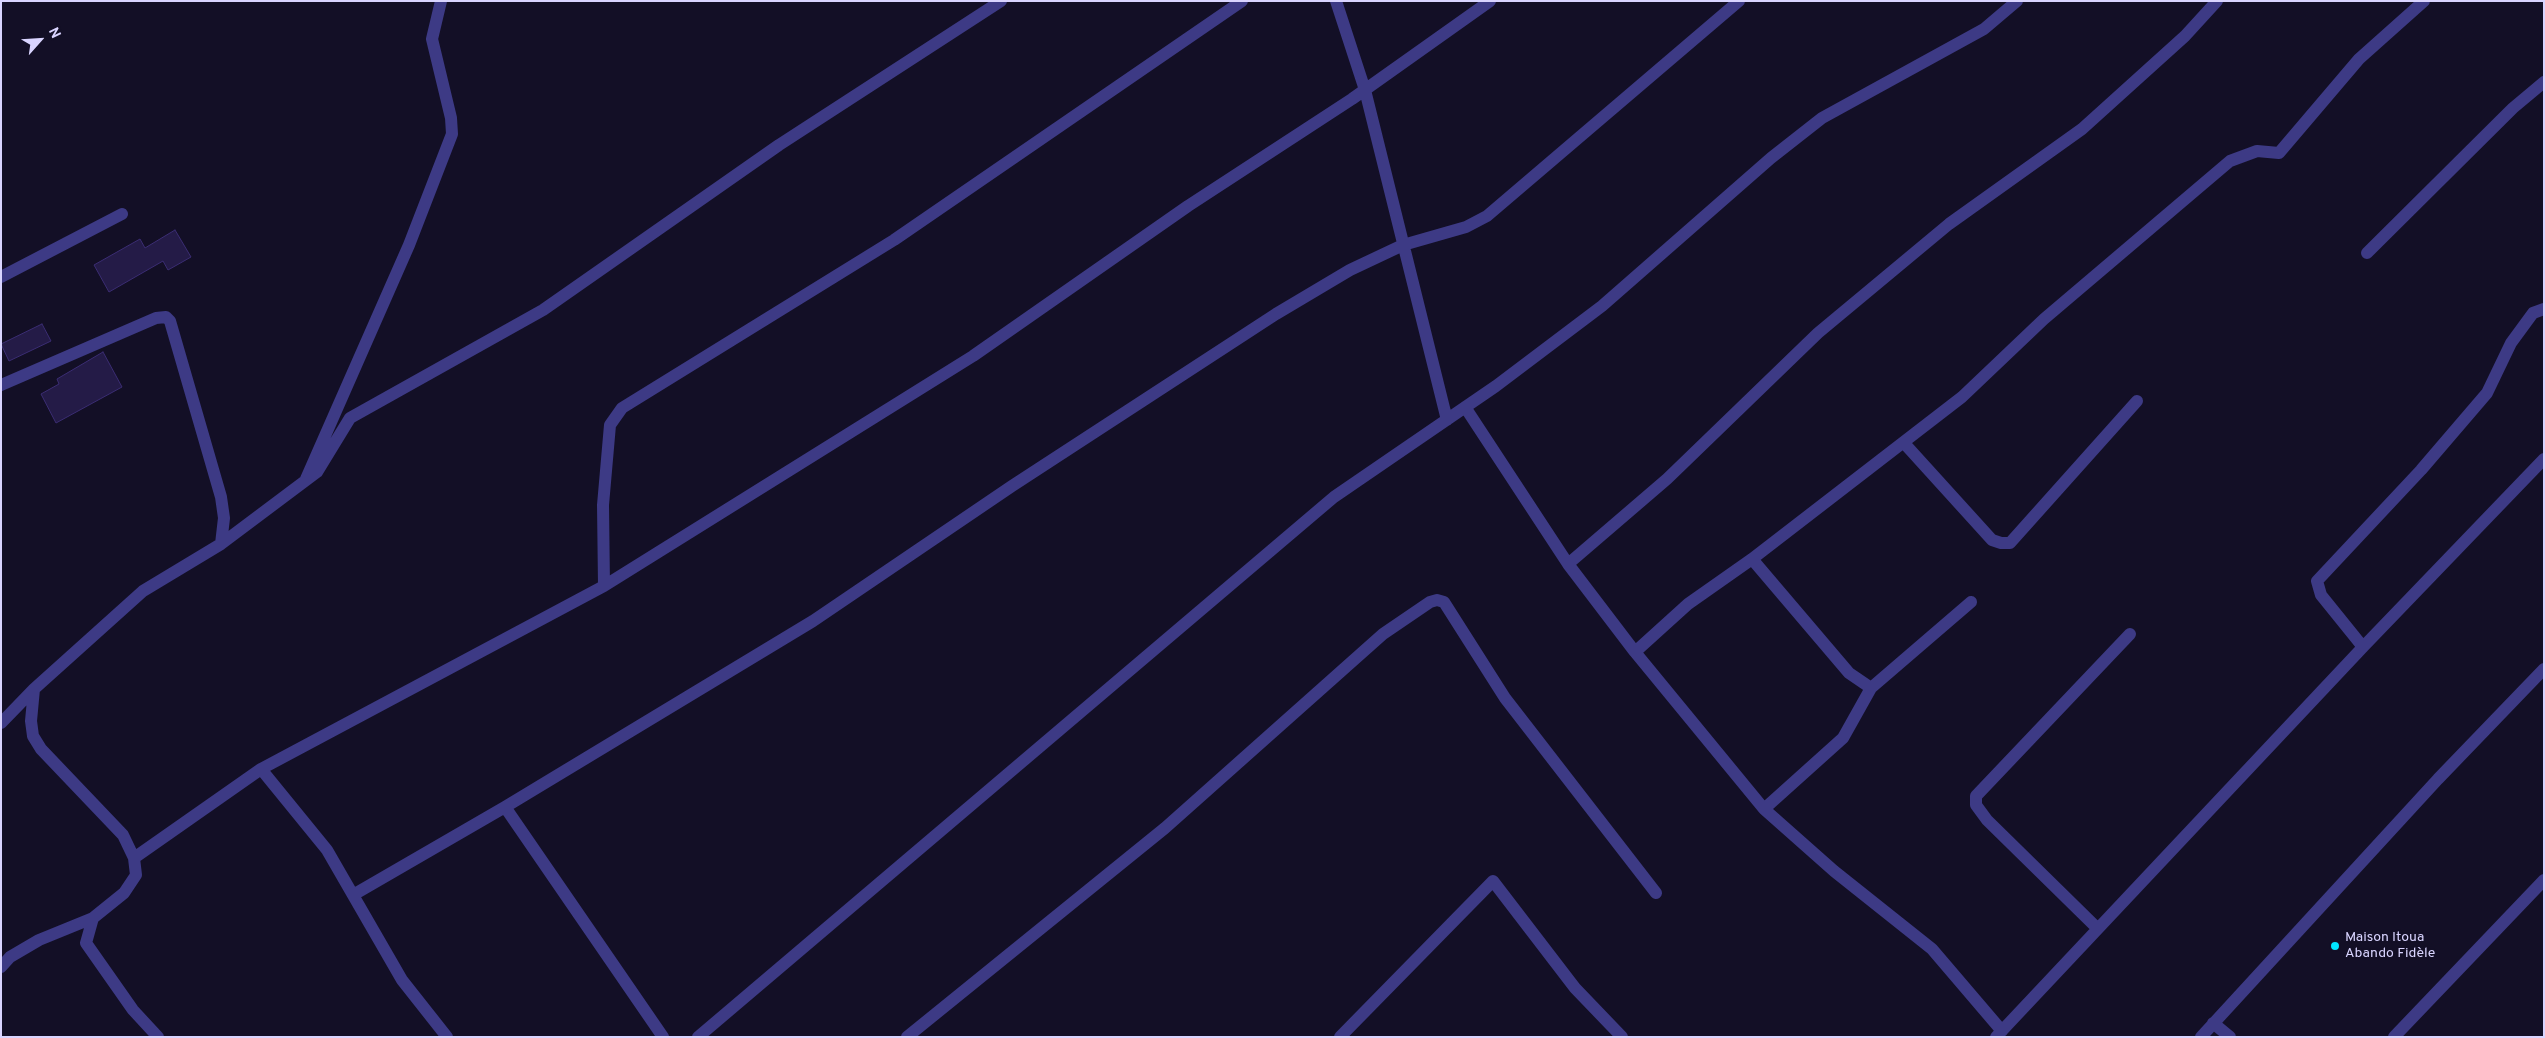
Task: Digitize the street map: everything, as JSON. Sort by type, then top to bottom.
[{"type":"street","points":[[305,482],[410,245],[452,134],[451,118],[432,39],[441,1]]},
{"type":"street","points":[[1,723],[34,689],[143,591],[221,544],[305,482],[324,463],[345,426],[358,412],[543,310],[779,145],[1001,1]]},
{"type":"street","points":[[604,586],[603,505],[610,425],[622,408],[894,240],[1242,1]]},
{"type":"street","points":[[1336,1],[1365,90],[1447,420]]},
{"type":"street","points":[[134,858],[260,769],[604,586],[973,356],[1188,206],[1365,90],[1490,1]]},
{"type":"street","points":[[353,895],[505,807],[813,621],[1012,486],[1276,314],[1350,270],[1403,245],[1466,227],[1487,216],[1739,1]]},
{"type":"street","points":[[698,1037],[1334,497],[1447,420],[1602,306],[1771,158],[1822,118],[1984,29],[2017,1]]},
{"type":"street","points":[[1568,564],[1667,479],[1818,332],[1949,224],[2082,129],[2185,36],[2217,1]]},
{"type":"street","points":[[1635,652],[1688,604],[1752,559],[1837,491],[1904,443],[1962,396],[2044,319],[2230,161],[2257,150],[2280,153],[2359,60],[2424,1]]},
{"type":"street","points":[[2366,253],[2512,108],[2544,82]]},
{"type":"street","points":[[1,276],[122,214]]},
{"type":"street","points":[[2362,647],[2321,595],[2318,581],[2421,470],[2487,393],[2511,343],[2533,312],[2544,308]]},
{"type":"street","points":[[1,384],[156,318],[166,317],[170,321],[221,497],[224,518],[221,544]]},
{"type":"street","points":[[1904,443],[1992,540],[2001,544],[2010,543],[2137,401]]},
{"type":"street","points":[[1465,407],[1568,564],[1635,652],[1764,809],[1834,871],[1932,949],[1999,1034],[2362,647],[2544,459]]},
{"type":"street","points":[[1752,559],[1849,673],[1871,688]]},
{"type":"street","points":[[907,1037],[1165,828],[1383,634],[1430,602],[1437,600],[1444,602],[1505,698],[1656,893]]},
{"type":"street","points":[[1764,809],[1843,738],[1871,688],[1971,602]]},
{"type":"street","points":[[2097,928],[1987,820],[1976,805],[1976,796],[2130,634]]},
{"type":"street","points":[[2201,1037],[2438,779],[2544,670]]},
{"type":"street","points":[[1,966],[10,957],[39,940],[93,918],[124,893],[136,874],[134,858],[123,836],[41,749],[33,736],[31,721],[34,689]]},
{"type":"street","points":[[260,769],[327,850],[402,980],[447,1037]]},
{"type":"street","points":[[505,807],[663,1037]]},
{"type":"street","points":[[2394,1037],[2544,880]]},
{"type":"street","points":[[1340,1037],[1493,881],[1575,988],[1622,1037]]},
{"type":"street","points":[[93,918],[86,943],[133,1010],[158,1037]]},
{"type":"street","points":[[2213,1024],[2230,1037]]},
{"type":"building","points":[[175,230],[191,257],[168,270],[163,261],[109,292],[94,265],[140,239],[145,248]]},
{"type":"building","points":[[42,324],[51,341],[9,361],[1,344]]},
{"type":"building","points":[[103,352],[122,387],[56,423],[41,394],[59,384],[57,379]]},
{"type":"place","name":"Maison Itoua Abando Fidèle","points":[[2335,946]]}]
